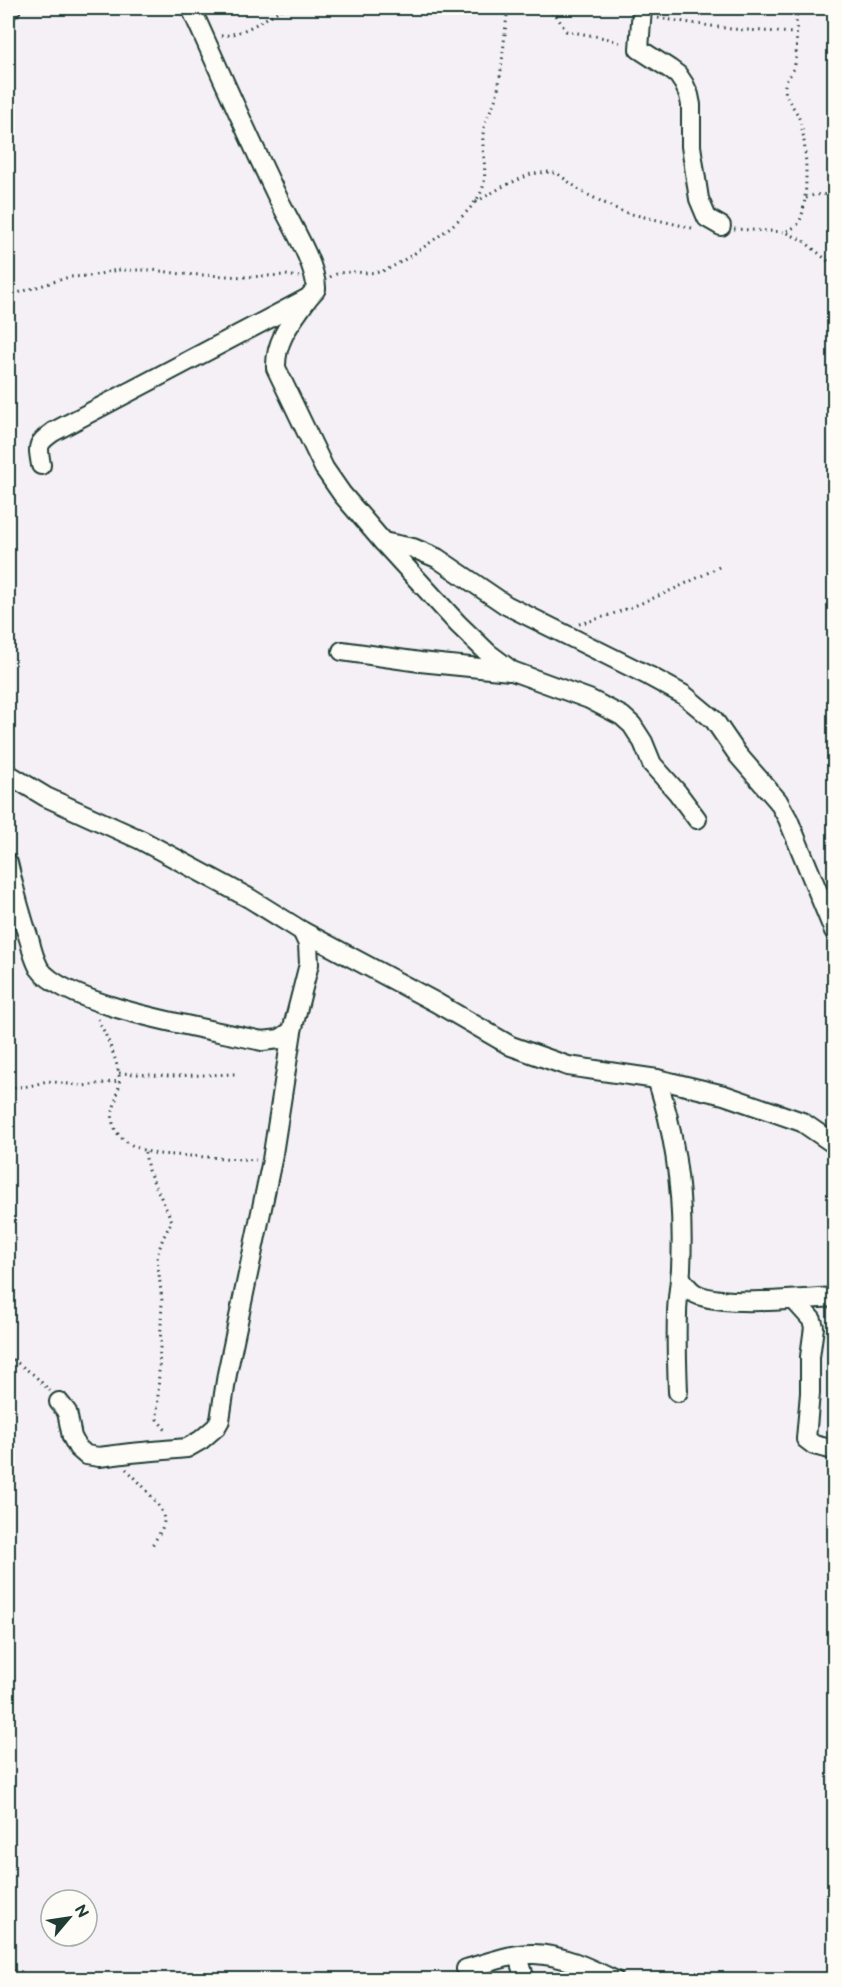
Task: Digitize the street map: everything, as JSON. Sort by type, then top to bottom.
[{"type":"street","points":[[191,8],[277,196],[302,245],[314,290]]},
{"type":"street","points":[[641,12],[639,49],[678,75],[689,95],[691,146],[699,199],[706,218],[721,226]]},
{"type":"street","points":[[41,465],[38,447],[40,441],[53,432],[314,290]]},
{"type":"street","points":[[314,290],[283,334],[276,354],[276,368],[324,468],[342,494],[383,542],[458,624],[512,671]]},
{"type":"street","points":[[383,542],[412,548],[437,558],[506,606],[667,685],[701,708],[714,720],[738,755],[778,801],[788,819],[834,931]]},
{"type":"street","points":[[342,651],[420,662],[512,671],[589,699],[622,716],[632,725],[643,742],[652,764],[697,819]]},
{"type":"street","points":[[8,774],[46,796],[141,840],[249,898],[302,931],[435,1002],[511,1046],[568,1066],[657,1079],[724,1095],[802,1122],[834,1144]]},
{"type":"street","points":[[8,863],[22,920],[38,966],[46,976],[64,988],[140,1016],[262,1041],[291,1040]]},
{"type":"street","points":[[58,1402],[67,1412],[72,1437],[78,1448],[86,1455],[99,1457],[187,1448],[201,1440],[216,1427],[220,1420],[227,1374],[272,1160],[291,1040],[309,964],[308,944],[302,931]]},
{"type":"street","points":[[657,1079],[668,1115],[676,1159],[680,1203],[680,1277],[677,1314],[678,1392]]},
{"type":"street","points":[[680,1277],[690,1290],[698,1295],[718,1300],[794,1300],[834,1297]]},
{"type":"street","points":[[794,1300],[812,1320],[814,1327],[806,1439],[814,1445],[834,1450]]},
{"type":"street","points":[[466,1969],[534,1954],[578,1963],[614,1980]]},
{"type":"street","points":[[518,1956],[525,1980]]},
{"type":"path","points":[[204,37],[237,33],[284,8]]},
{"type":"path","points":[[476,202],[483,186],[484,126],[497,93],[508,8]]},
{"type":"path","points":[[540,8],[556,15],[566,31],[606,38],[639,49]]},
{"type":"path","points":[[786,232],[798,225],[806,198],[802,129],[797,112],[787,98],[785,86],[795,65],[796,8]]},
{"type":"path","points":[[641,12],[731,29],[795,33]]},
{"type":"path","points":[[8,296],[69,277],[91,276],[117,270],[153,270],[182,274],[247,277],[286,275],[302,277],[314,290],[326,280],[342,272],[370,274],[382,272],[416,252],[466,213],[476,202],[531,174],[549,172],[558,174],[584,193],[623,212],[702,231],[721,226],[786,232],[806,242],[834,266]]},
{"type":"path","points":[[806,198],[814,195],[834,194]]},
{"type":"path","points":[[555,631],[611,616],[722,566]]},
{"type":"path","points":[[81,995],[103,1029],[119,1073],[112,1115],[113,1125],[125,1142],[146,1152],[272,1160]]},
{"type":"path","points":[[119,1073],[169,1076],[237,1074]]},
{"type":"path","points":[[8,1088],[30,1086],[47,1081],[83,1086],[119,1081]]},
{"type":"path","points":[[146,1152],[148,1170],[172,1221],[157,1256],[162,1301],[157,1419],[165,1430],[187,1448]]},
{"type":"path","points":[[8,1356],[48,1388],[58,1402]]},
{"type":"path","points":[[113,1456],[135,1477],[157,1504],[164,1517],[163,1526],[151,1547]]},
{"type":"path","points":[[8,1971],[21,1972],[26,1980]]}]
